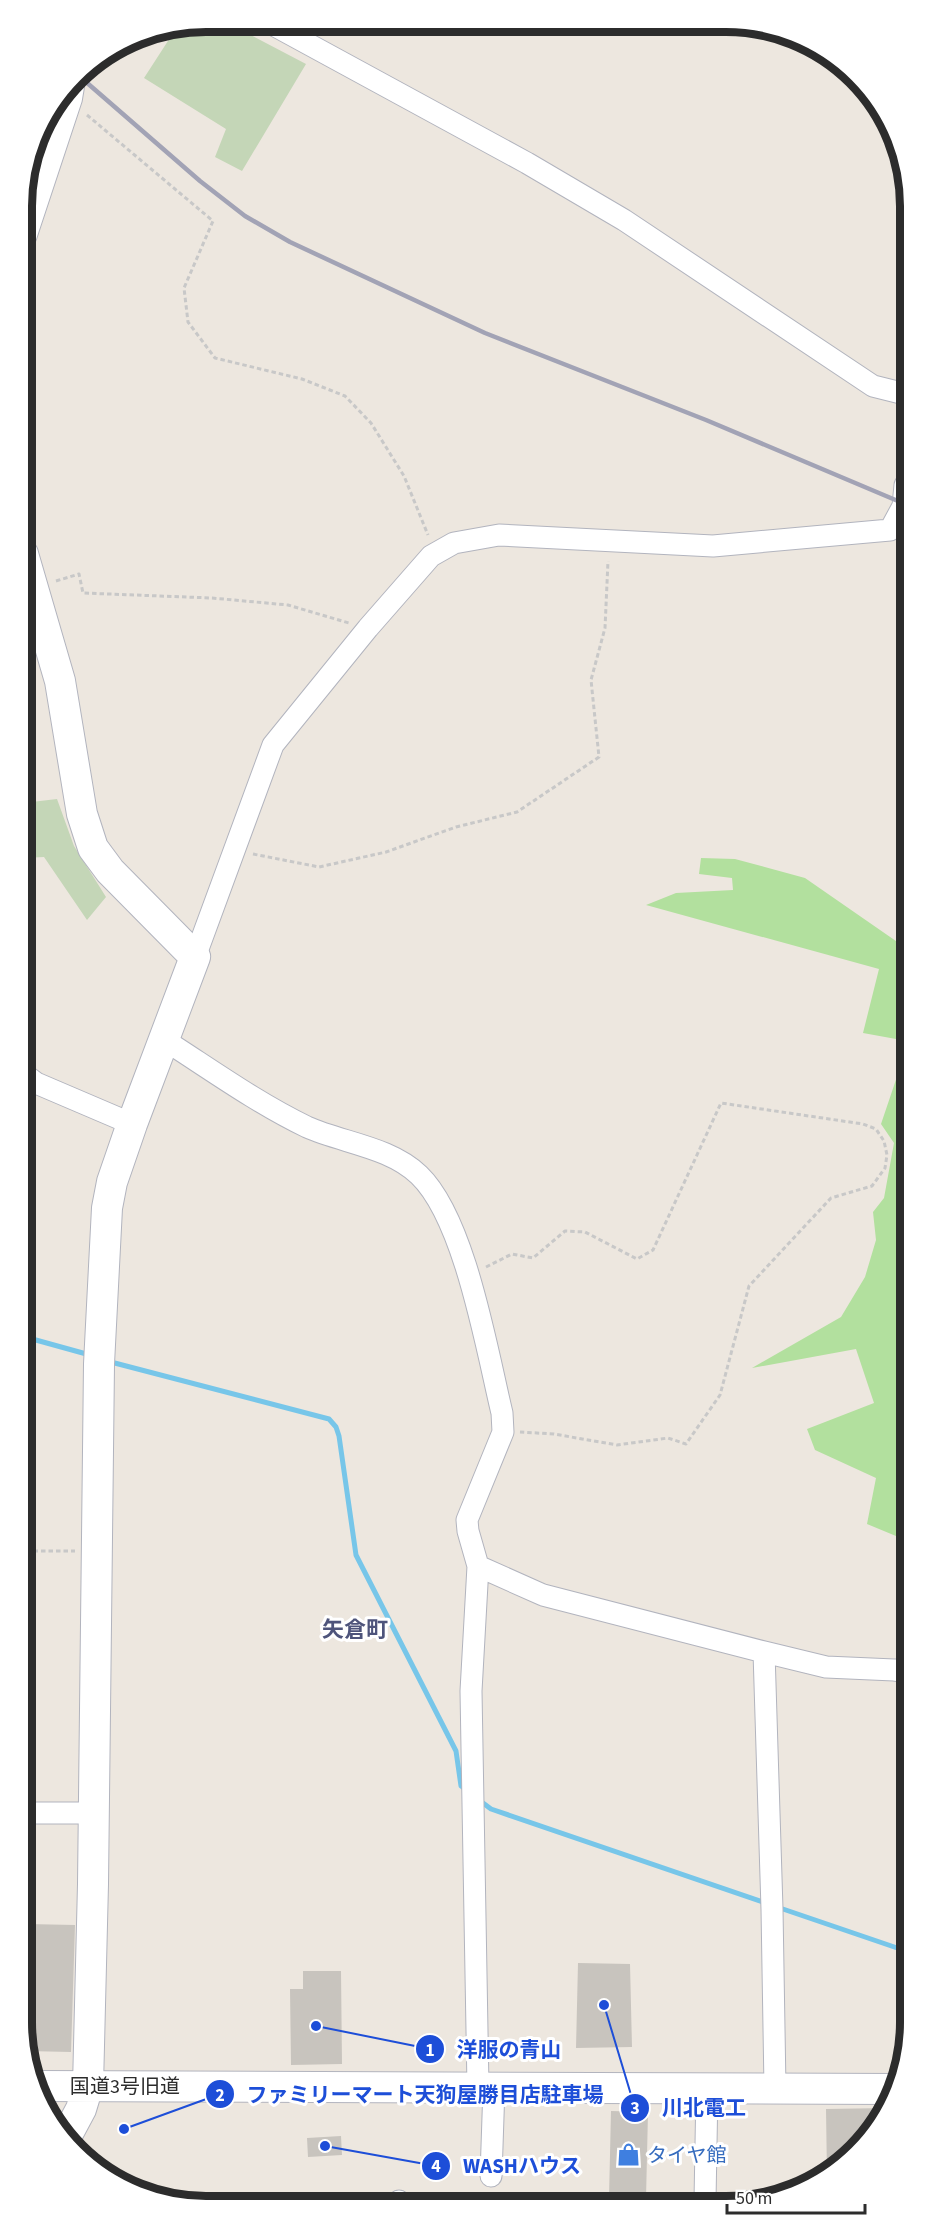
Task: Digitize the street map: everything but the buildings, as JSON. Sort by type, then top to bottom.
[{"type":"street","points":[[286,32],[547,175],[624,220],[873,386],[900,393]]},
{"type":"street","points":[[32,203],[64,106]]},
{"type":"street","points":[[69,2131],[81,2109],[88,2086],[98,1551],[99,1358],[107,1208],[112,1182],[132,1124],[273,746],[368,628],[430,556],[454,543],[500,535],[713,546],[890,530],[900,512]]},
{"type":"street","points":[[32,586],[60,681],[82,814],[93,848],[110,871],[195,957]]},
{"type":"street","points":[[164,1040],[248,1093],[308,1127],[395,1159],[418,1174],[435,1193],[446,1214],[469,1275],[502,1413],[503,1432],[467,1520],[478,1566],[471,1691],[491,2176]]},
{"type":"street","points":[[32,1080],[132,1124]]},
{"type":"street","points":[[478,1566],[543,1596],[764,1652],[826,1667],[899,1671]]},
{"type":"street","points":[[764,1652],[775,2088]]},
{"type":"street","points":[[32,1813],[93,1813]]},
{"type":"street","name":"国道3号旧道","points":[[44,2086],[886,2089]]},
{"type":"street","points":[[705,2196],[707,2088]]},
{"type":"path","points":[[72,95],[213,221],[184,288],[188,322],[215,358],[302,379],[345,396],[371,423],[404,476],[435,554]]},
{"type":"path","points":[[234,850],[319,867],[386,852],[456,827],[517,812],[599,756],[591,680],[605,628],[608,541]]},
{"type":"path","points":[[33,589],[79,574],[83,593],[212,598],[288,605],[368,628]]},
{"type":"path","points":[[469,1275],[512,1254],[533,1258],[566,1231],[585,1232],[637,1259],[653,1250],[721,1103],[863,1124],[876,1129],[884,1141],[887,1155],[885,1168],[872,1186],[831,1198],[749,1286],[720,1395],[686,1444],[668,1438],[617,1445],[554,1434],[503,1432]]},
{"type":"path","points":[[32,1551],[98,1551]]},
{"type":"green space","points":[[194,32],[245,32],[306,64],[242,171],[215,157],[226,129],[144,78],[172,35]]},
{"type":"green space","points":[[57,799],[74,846],[106,897],[87,920],[44,857],[32,858],[32,802]]},
{"type":"green space","points":[[701,858],[735,859],[805,878],[900,944],[900,1040],[863,1033],[879,969],[646,905],[676,893],[733,890],[732,878],[699,874]]},
{"type":"green space","points":[[900,1069],[899,1537],[867,1524],[876,1478],[815,1450],[807,1429],[874,1403],[856,1349],[752,1368],[841,1317],[865,1277],[876,1240],[873,1212],[884,1198],[894,1143],[881,1124]]},
{"type":"waterway","points":[[32,1339],[90,1355]]},
{"type":"waterway","points":[[107,1361],[329,1419],[336,1427],[356,1555],[456,1751],[461,1786],[467,1790]]},
{"type":"waterway","points":[[479,1800],[491,1809],[766,1903]]},
{"type":"waterway","points":[[777,1907],[899,1949]]},
{"type":"railway","points":[[84,80],[200,181],[245,216],[290,242],[485,333],[706,420],[900,502]]},
{"type":"place","name":"川北電工","points":[[604,2005]]},
{"type":"place","name":"洋服の青山","points":[[316,2026]]},
{"type":"place","name":"ファミリーマート天狗屋勝目店駐車場","points":[[124,2129]]},
{"type":"place","name":"WASHハウス","points":[[325,2146]]},
{"type":"place","name":"タイヤ館","points":[[629,2155]]},
{"type":"district","name":"矢倉町","points":[[355,1629]]}]
